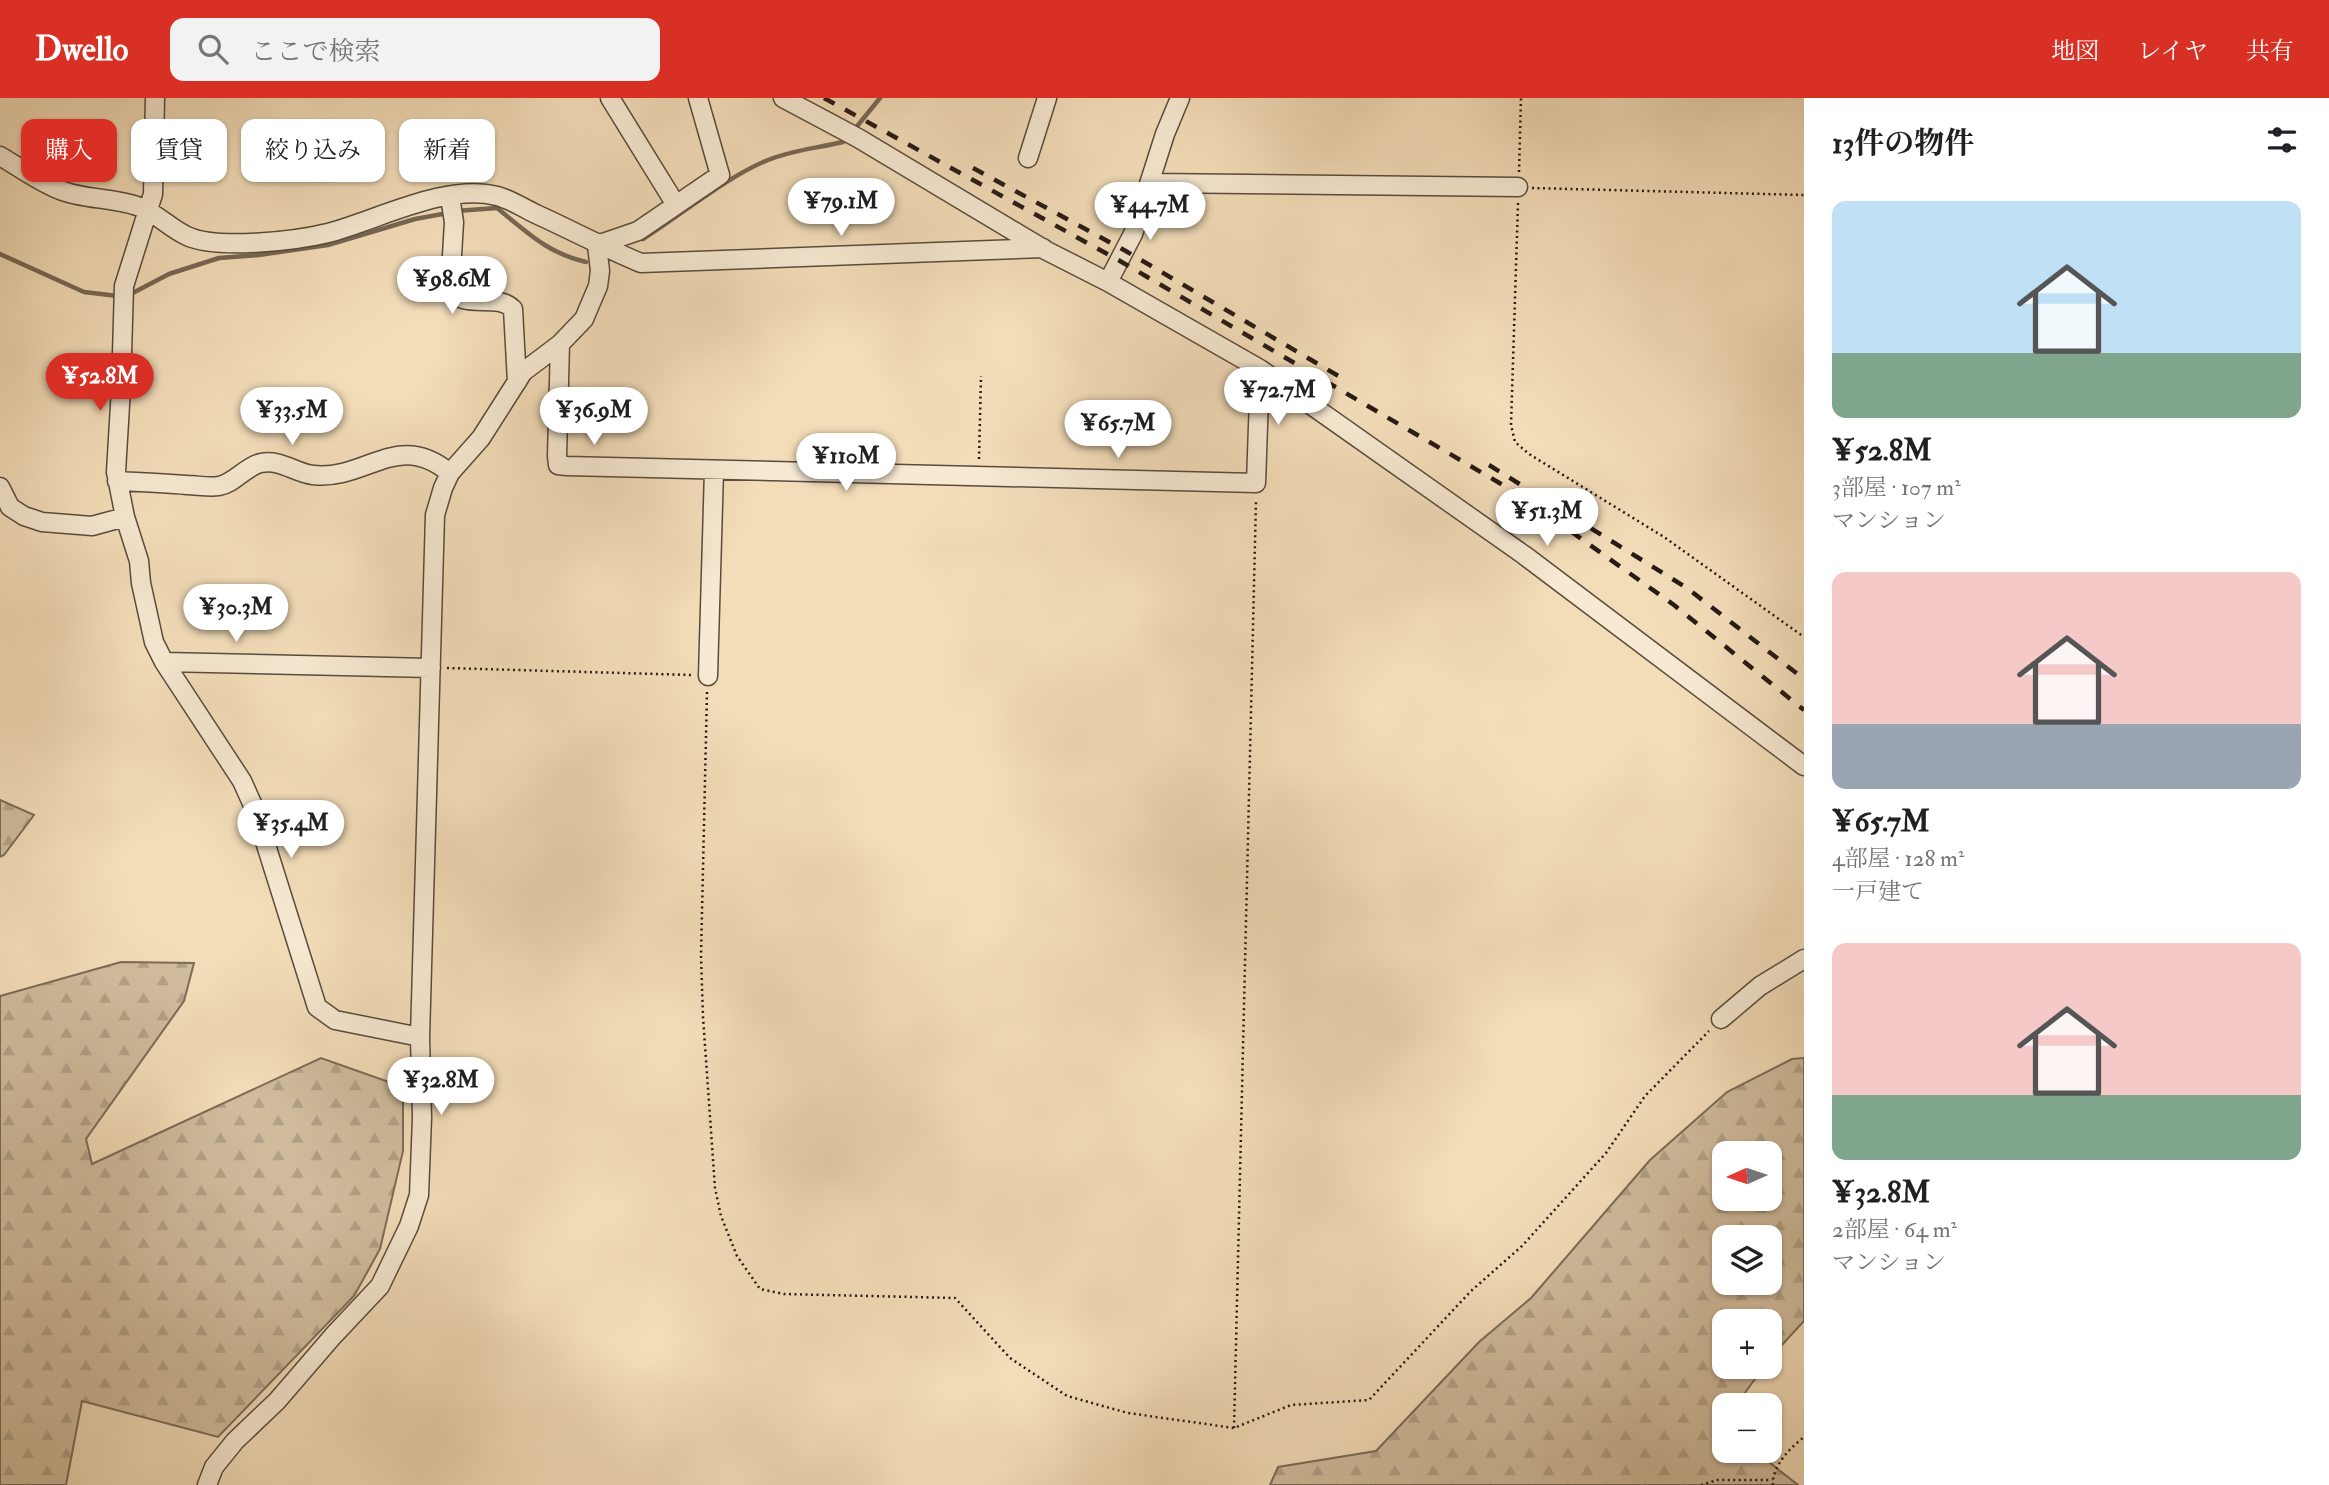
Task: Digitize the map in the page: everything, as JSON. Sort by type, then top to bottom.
[{"type":"street","points":[[155,98],[153,194],[124,286],[116,472],[125,517],[139,561],[154,642],[164,662],[242,782],[255,810],[317,1007],[335,1020],[421,1037]]},
{"type":"street","points":[[610,98],[676,205]]},
{"type":"street","points":[[597,245],[638,231],[720,175],[698,98]]},
{"type":"street","points":[[783,98],[858,138],[1043,248],[1260,369],[1524,555],[1804,766]]},
{"type":"street","points":[[1028,158],[1047,98]]},
{"type":"street","points":[[1108,282],[1133,234],[1165,134],[1180,98]]},
{"type":"street","points":[[0,156],[61,191],[148,209],[184,235],[198,241],[226,244],[327,233],[432,198],[451,199],[471,195],[497,196],[641,264],[1043,248]]},
{"type":"street","points":[[1150,183],[1518,187]]},
{"type":"street","points":[[451,199],[454,222],[450,289],[453,295],[460,299],[503,303],[513,309],[517,382]]},
{"type":"street","points":[[207,1485],[214,1467],[235,1441],[277,1401],[332,1336],[380,1286],[409,1226],[419,1195],[435,515],[450,473],[481,438],[523,372],[560,344],[584,319],[598,286],[600,271],[597,245]]},
{"type":"street","points":[[560,344],[558,465],[1256,483],[1260,369]]},
{"type":"street","points":[[117,481],[219,486],[262,463],[280,463],[313,475],[333,474],[388,457],[408,454],[426,458],[450,473]]},
{"type":"street","points":[[708,676],[714,470]]},
{"type":"street","points":[[0,487],[10,507],[24,516],[42,522],[92,526],[125,517]]},
{"type":"street","points":[[164,662],[431,668]]},
{"type":"street","points":[[1721,1018],[1760,986],[1804,959]]},
{"type":"path","points":[[1521,98],[1511,425],[1515,442],[1529,454],[1664,537],[1804,638]]},
{"type":"path","points":[[1518,187],[1804,195]]},
{"type":"path","points":[[978,477],[981,376]]},
{"type":"path","points":[[1234,1428],[1256,483]]},
{"type":"path","points":[[431,668],[708,676],[701,956],[703,1017],[715,1188],[721,1216],[737,1256],[760,1289],[784,1294],[955,1298],[1010,1358],[1068,1396],[1128,1413],[1234,1428],[1291,1405],[1368,1400],[1471,1292],[1521,1246],[1606,1153],[1645,1096],[1721,1018]]},
{"type":"path","points":[[1701,1485],[1717,1480],[1772,1483],[1782,1460],[1804,1437]]},
{"type":"green space","points":[[0,800],[34,815],[0,857]]},
{"type":"green space","points":[[121,962],[194,963],[184,1001],[86,1139],[92,1164],[321,1058],[403,1087],[403,1151],[380,1249],[354,1296],[218,1437],[82,1401],[66,1485],[0,1485],[0,996]]},
{"type":"green space","points":[[1804,1058],[1804,1321],[1782,1345],[1782,1309],[1712,1309],[1712,1379],[1755,1379],[1745,1393],[1712,1393],[1712,1463],[1770,1463],[1798,1485],[1270,1485],[1278,1467],[1376,1451],[1479,1342],[1531,1298],[1650,1160],[1727,1092],[1792,1059]]},
{"type":"waterway","points":[[854,130],[880,98]]},
{"type":"waterway","points":[[643,239],[753,167],[786,154],[843,142],[848,136]]},
{"type":"waterway","points":[[456,211],[497,208],[549,247],[586,262]]},
{"type":"waterway","points":[[127,296],[169,274],[219,258],[328,245],[415,219],[448,213]]},
{"type":"waterway","points":[[0,254],[84,292],[118,296]]},
{"type":"railway","points":[[824,98],[1120,261],[1520,495],[1674,605],[1804,710]]},
{"type":"railway","points":[[973,168],[1124,250],[1347,381]]},
{"type":"railway","points":[[1489,465],[1687,588],[1804,679]]}]
